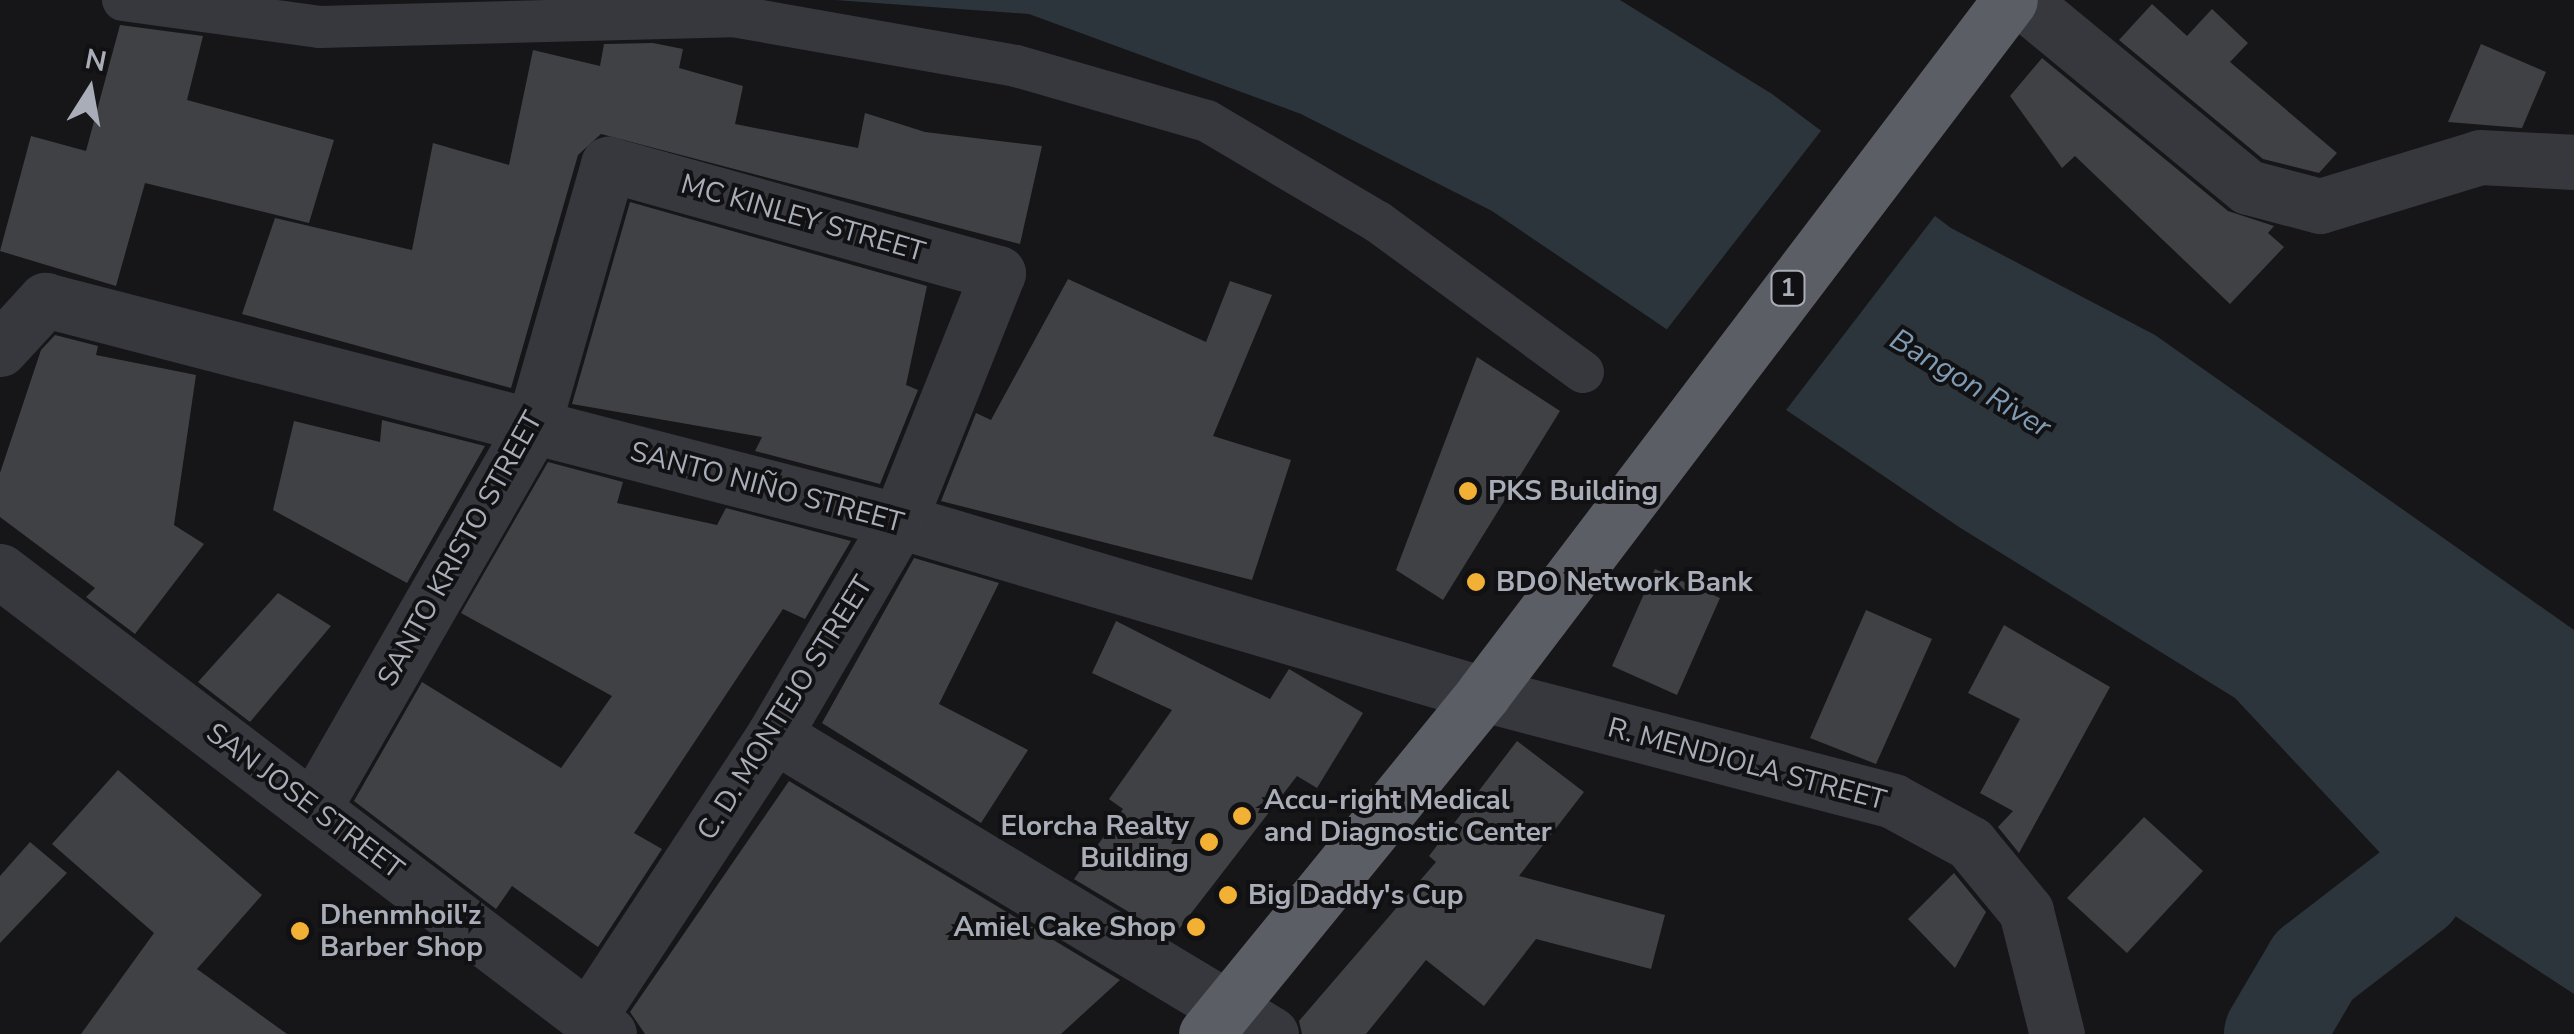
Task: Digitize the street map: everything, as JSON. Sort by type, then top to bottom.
[{"type":"highway","name":"1","points":[[1237,1025],[1640,480],[2010,0]]},
{"type":"street","points":[[123,0],[320,27],[732,16],[1016,66],[1207,121],[1378,222],[1583,372]]},
{"type":"street","points":[[2021,0],[2248,187],[2320,206],[2480,157],[2574,162]]},
{"type":"street","name":"MC KINLEY STREET","points":[[608,164],[998,273]]},
{"type":"street","name":"SANTO KRISTO STREET","points":[[314,806],[533,426],[608,164]]},
{"type":"street","name":"C. D. MONTEJO STREET","points":[[598,1026],[898,521],[998,273]]},
{"type":"street","name":"SANTO NIÑO STREET","points":[[0,349],[45,300],[898,521],[1483,694]]},
{"type":"street","name":"SAN JOSE STREET","points":[[0,571],[314,806],[598,1026]]},
{"type":"street","name":"R. MENDIOLA STREET","points":[[1483,694],[1893,802],[1970,843],[2026,911],[2057,1034]]},
{"type":"street","points":[[774,735],[1237,1025]]},
{"type":"water","name":"Bangon River","points":[[835,0],[1620,0],[1772,94],[1951,228],[2155,335],[2574,630],[2574,994],[2414,889],[2235,698],[1959,527],[1492,211],[1301,114],[1029,14]]},
{"type":"pier","points":[[1824,127],[1938,212],[1783,414],[1664,333]]},
{"type":"building","points":[[2152,4],[2187,36],[2212,9],[2248,43],[2230,62],[2337,153],[2319,173],[2263,159],[2119,40]]},
{"type":"building","points":[[120,25],[203,36],[187,100],[334,140],[309,223],[145,183],[116,286],[0,251],[31,136],[86,151]]},
{"type":"building","points":[[653,43],[683,49],[679,68],[743,86],[735,124],[858,148],[865,113],[925,132],[1042,146],[1020,244],[601,134],[578,155],[511,388],[242,314],[275,218],[412,250],[433,143],[509,165],[533,50],[600,66],[604,44]]},
{"type":"building","points":[[2481,44],[2546,72],[2522,128],[2448,122]]},
{"type":"building","points":[[2042,58],[2228,211],[2274,226],[2268,233],[2284,247],[2230,304],[2075,156],[2062,168],[2010,96]]},
{"type":"building","points":[[630,202],[927,286],[906,385],[918,390],[880,484],[755,451],[762,437],[572,404]]},
{"type":"building","points":[[1068,279],[1206,342],[1230,281],[1272,295],[1213,436],[1291,460],[1252,580],[941,501],[976,413],[991,420]]},
{"type":"building","points":[[55,335],[98,346],[96,355],[196,375],[174,525],[204,544],[135,634],[86,597],[95,588],[0,517],[0,473],[41,350]]},
{"type":"building","name":"PKS Building","points":[[1477,357],[1560,411],[1443,600],[1396,570]]},
{"type":"building","points":[[382,420],[485,446],[407,583],[273,510],[294,421],[380,442]]},
{"type":"building","points":[[548,462],[623,482],[617,503],[717,525],[726,508],[851,541],[805,619],[783,609],[634,833],[662,849],[598,947],[512,886],[496,909],[354,801],[422,682],[561,768],[612,696],[461,613]]},
{"type":"building","points":[[914,558],[999,583],[939,704],[1028,750],[981,823],[822,723]]},
{"type":"building","points":[[1655,569],[1720,598],[1677,695],[1612,666]]},
{"type":"building","points":[[278,593],[331,626],[250,722],[198,682]]},
{"type":"building","points":[[1866,610],[1932,639],[1876,764],[1810,738]]},
{"type":"building","points":[[1116,621],[1270,699],[1289,669],[1363,713],[1317,788],[1297,776],[1172,938],[1074,879],[1123,809],[1109,799],[1172,710],[1092,673]]},
{"type":"building","points":[[2004,625],[2110,687],[2019,853],[1998,827],[2013,811],[1980,793],[2020,719],[1968,693]]},
{"type":"building","points":[[1517,741],[1584,792],[1519,876],[1665,915],[1651,969],[1536,939],[1484,1006],[1426,960],[1366,1034],[1302,1034],[1299,1021],[1436,862],[1429,856]]},
{"type":"building","points":[[118,770],[262,895],[197,969],[287,1034],[81,1034],[154,933],[52,844]]},
{"type":"building","points":[[789,781],[1120,980],[1061,1034],[645,1034],[630,1012]]},
{"type":"building","points":[[2144,817],[2203,871],[2127,953],[2067,898]]},
{"type":"building","points":[[30,842],[67,873],[0,943],[0,876]]},
{"type":"building","points":[[1954,873],[1986,912],[1955,968],[1908,919]]},
{"type":"waterway","points":[[2274,1034],[2314,966],[2414,889]]},
{"type":"place","name":"PKS Building","points":[[1468,491]]},
{"type":"place","name":"BDO Network Bank","points":[[1476,582]]},
{"type":"place","name":"Accu-right Medical and Diagnostic Center","points":[[1242,816]]},
{"type":"place","name":"Elorcha Realty Building","points":[[1209,842]]},
{"type":"place","name":"Big Daddy's Cup","points":[[1228,895]]},
{"type":"place","name":"Amiel Cake Shop","points":[[1196,927]]},
{"type":"place","name":"Dhenmhoil'z Barber Shop","points":[[300,931]]}]
